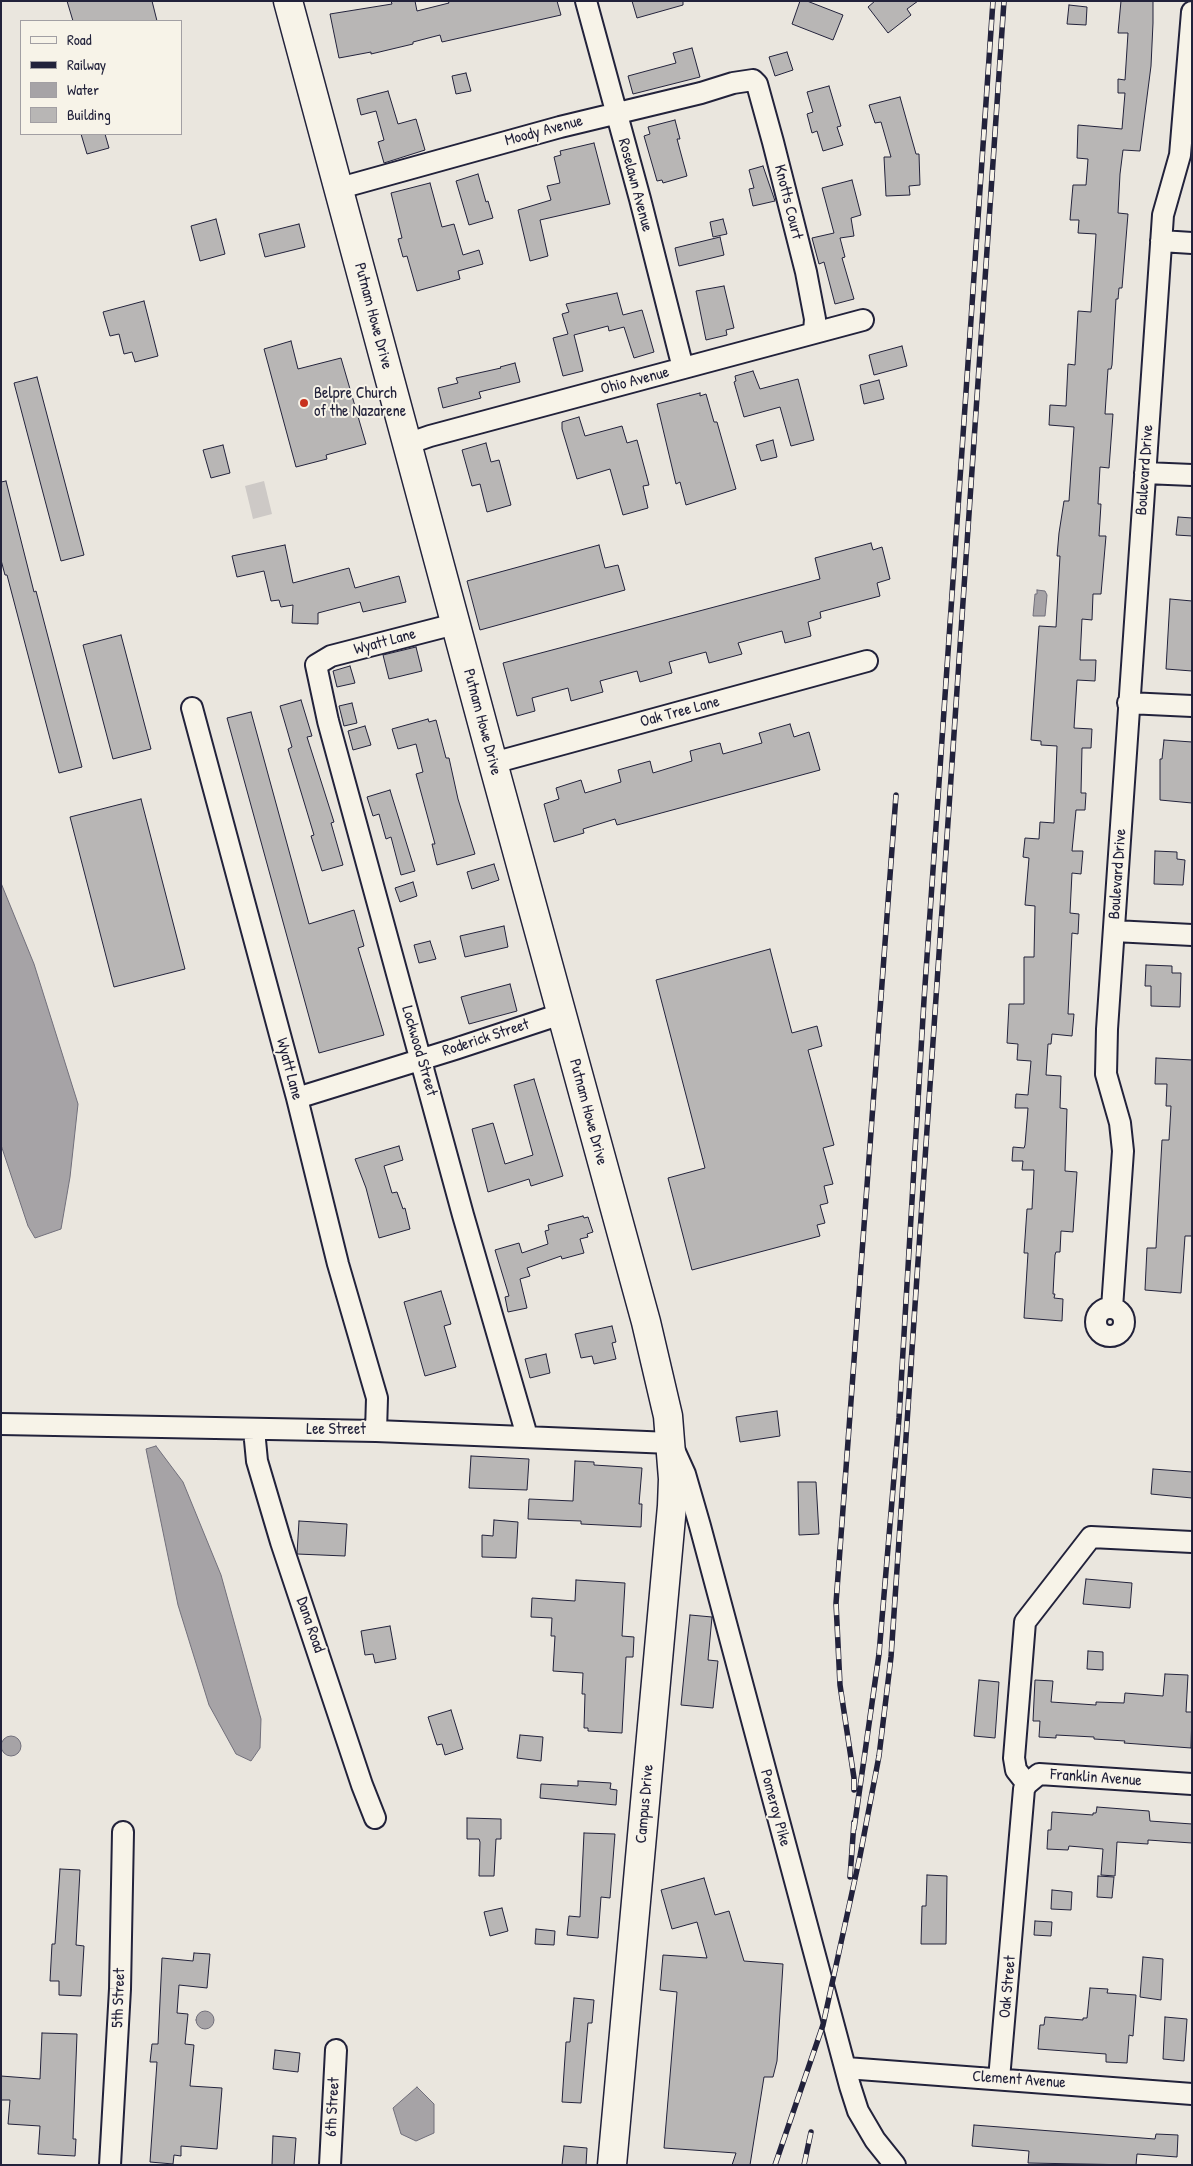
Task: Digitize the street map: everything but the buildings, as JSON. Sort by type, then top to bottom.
[{"type":"street","name":"Putnam Howe Drive","points":[[288,1],[340,188],[455,624],[646,1322],[668,1416],[670,1443]]},
{"type":"street","name":"Roselawn Avenue","points":[[586,1],[683,368]]},
{"type":"street","name":"Boulevard Drive","points":[[1112,1308],[1123,1151],[1120,1123],[1106,1074],[1107,1029],[1163,216],[1182,148],[1192,12]]},
{"type":"street","name":"Moody Avenue","points":[[340,188],[560,126],[750,79]]},
{"type":"street","name":"Knotts Court","points":[[750,79],[757,84],[773,142],[806,272],[815,320],[814,331]]},
{"type":"street","points":[[1161,241],[1192,244]]},
{"type":"street","name":"Ohio Avenue","points":[[407,444],[430,436],[814,331],[863,320]]},
{"type":"street","points":[[1144,473],[1192,475]]},
{"type":"street","name":"Wyatt Lane","points":[[316,665],[331,656],[455,624]]},
{"type":"street","name":"Oak Tree Lane","points":[[493,763],[867,661]]},
{"type":"street","name":"Lockwood Street","points":[[316,665],[328,721],[464,1216],[525,1429],[524,1437]]},
{"type":"street","points":[[1128,703],[1192,706]]},
{"type":"street","name":"Wyatt Lane","points":[[192,708],[297,1098],[338,1264],[377,1398],[376,1430]]},
{"type":"street","name":"Boulevard Drive","points":[[1114,931],[1192,935]]},
{"type":"street","name":"Roderick Street","points":[[297,1098],[422,1060],[561,1014]]},
{"type":"street","name":"Lee Street","points":[[1,1424],[254,1430],[376,1430],[670,1443]]},
{"type":"street","name":"Dana Road","points":[[254,1430],[256,1461],[362,1785],[375,1818]]},
{"type":"street","name":"Pomeroy Pike","points":[[670,1443],[687,1480],[700,1526],[858,2111],[875,2140],[895,2165]]},
{"type":"street","name":"Campus Drive","points":[[612,2165],[672,1506],[673,1479],[670,1443]]},
{"type":"street","points":[[1026,1784],[1016,1770],[1014,1758],[1025,1622],[1091,1537],[1192,1542]]},
{"type":"street","name":"Franklin Avenue","points":[[1016,1896],[1026,1784],[1039,1774],[1192,1784]]},
{"type":"street","name":"5th Street","points":[[110,2165],[120,1989],[124,1832]]},
{"type":"street","name":"Oak Street","points":[[999,2079],[1016,1896]]},
{"type":"street","name":"6th Street","points":[[330,2165],[336,2050]]},
{"type":"street","name":"Clement Avenue","points":[[846,2068],[1192,2094]]},
{"type":"shaded area","points":[[264,481],[272,514],[253,519],[245,486]]},
{"type":"water","points":[[1037,590],[1045,591],[1047,595],[1045,616],[1033,616]]},
{"type":"water","points":[[1,883],[34,964],[78,1104],[70,1177],[61,1229],[35,1238],[28,1226],[1,1145]]},
{"type":"water","points":[[156,1446],[183,1482],[221,1575],[261,1719],[260,1748],[251,1761],[236,1754],[209,1705],[178,1605],[146,1449]]},
{"type":"water","points":[[11,1736],[18,1739],[21,1746],[18,1753],[11,1756],[4,1753],[1,1746],[4,1739]]},
{"type":"water","points":[[205,2011],[213,2016],[214,2020],[209,2028],[205,2029],[197,2024],[196,2020],[201,2012]]},
{"type":"water","points":[[417,2087],[434,2104],[434,2133],[416,2141],[401,2134],[393,2108]]},
{"type":"railway","points":[[854,1829],[879,1654],[899,1418],[924,1000],[993,1]]},
{"type":"railway","points":[[775,2165],[823,2025],[860,1856],[879,1756],[891,1657],[1004,1]]},
{"type":"railway","points":[[854,1790],[854,1778],[840,1685],[836,1603],[896,795]]},
{"type":"railway","points":[[850,1877],[854,1822]]},
{"type":"railway","points":[[804,2165],[811,2132]]},
{"type":"place","name":"Belpre Church of the Nazarene","points":[[304,403]]}]
